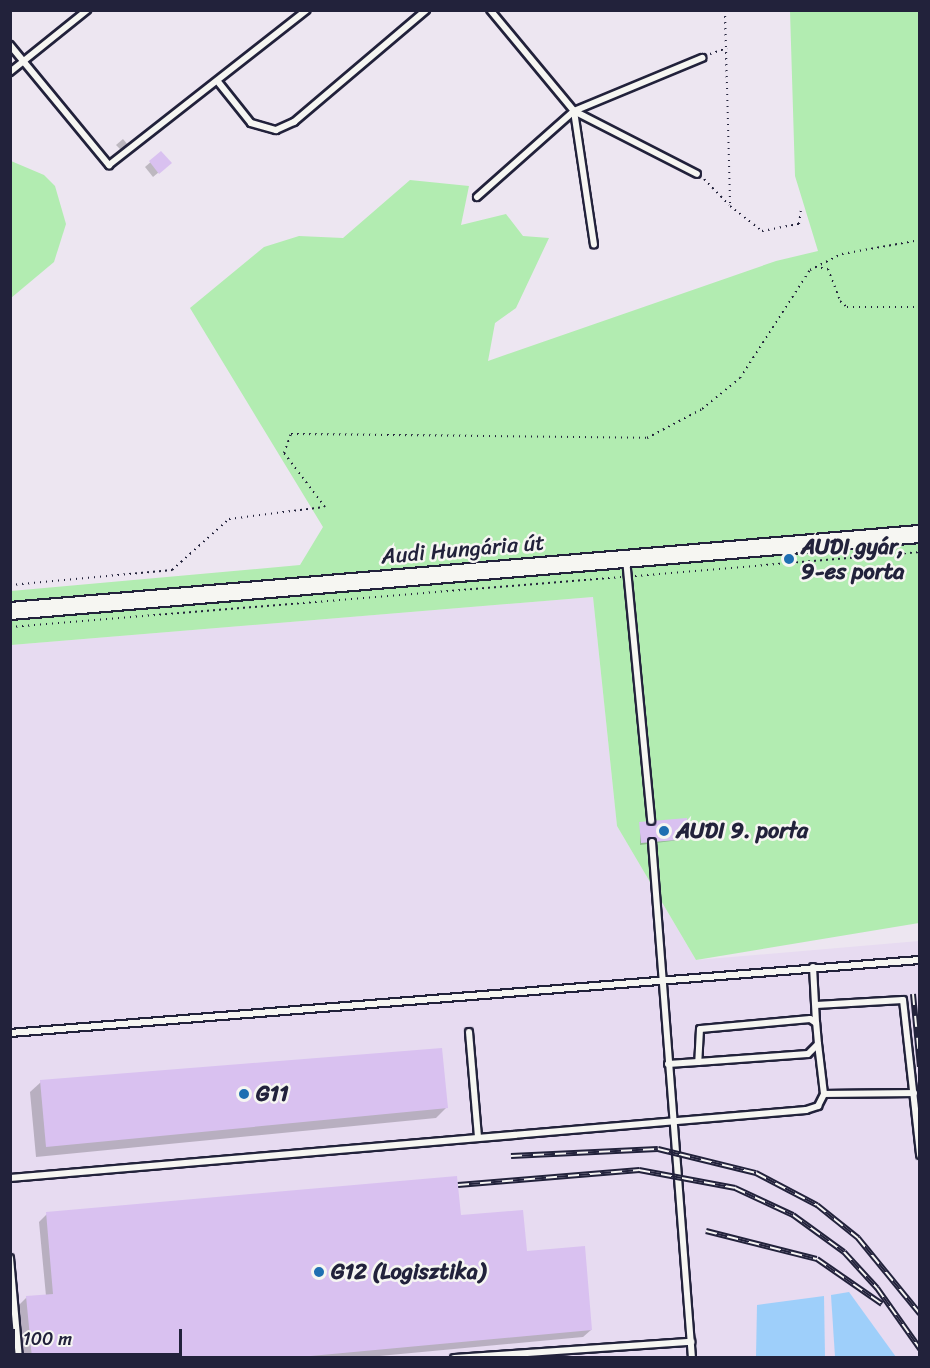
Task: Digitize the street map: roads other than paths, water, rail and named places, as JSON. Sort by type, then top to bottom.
[{"type":"street","name":"Audi Hungária út","points":[[10,610],[625,556],[920,534]]},
{"type":"lane","points":[[10,72],[87,10]]},
{"type":"lane","points":[[10,45],[109,165],[219,83],[307,10]]},
{"type":"lane","points":[[219,83],[251,123],[276,130],[294,122],[426,10]]},
{"type":"lane","points":[[490,10],[574,111],[697,174]]},
{"type":"lane","points":[[477,197],[574,111],[702,58]]},
{"type":"lane","points":[[574,111],[594,245]]},
{"type":"lane","points":[[625,556],[651,821]]},
{"type":"lane","points":[[652,842],[692,1358]]},
{"type":"lane","points":[[10,1033],[662,978],[920,960]]},
{"type":"lane","points":[[10,1178],[806,1110],[818,1106],[824,1094],[816,1023],[813,967]]},
{"type":"lane","points":[[816,1005],[903,1000],[920,1155]]},
{"type":"lane","points":[[698,1062],[700,1029],[810,1019],[816,1023]]},
{"type":"lane","points":[[469,1032],[478,1138]]},
{"type":"lane","points":[[668,1064],[808,1054],[818,1044]]},
{"type":"lane","points":[[824,1094],[914,1093]]},
{"type":"lane","points":[[10,1258],[13,1313],[19,1358]]},
{"type":"lane","points":[[454,1358],[691,1342]]},
{"type":"water","points":[[849,1292],[896,1357],[835,1357],[831,1295]]},
{"type":"water","points":[[824,1296],[825,1357],[756,1357],[757,1305]]},
{"type":"railway","points":[[913,994],[920,1067]]},
{"type":"railway","points":[[511,1156],[658,1149],[756,1173],[817,1205],[858,1238],[920,1314]]},
{"type":"railway","points":[[458,1185],[639,1170],[735,1188],[793,1215],[844,1252],[877,1288],[920,1349]]},
{"type":"railway","points":[[706,1231],[817,1259],[882,1304]]},
{"type":"place","name":"AUDI gyár, 9-es porta","points":[[789,559]]},
{"type":"place","name":"AUDI 9. porta","points":[[664,831]]},
{"type":"place","name":"G11","points":[[244,1094]]},
{"type":"place","name":"G12 (Logisztika)","points":[[319,1272]]}]
